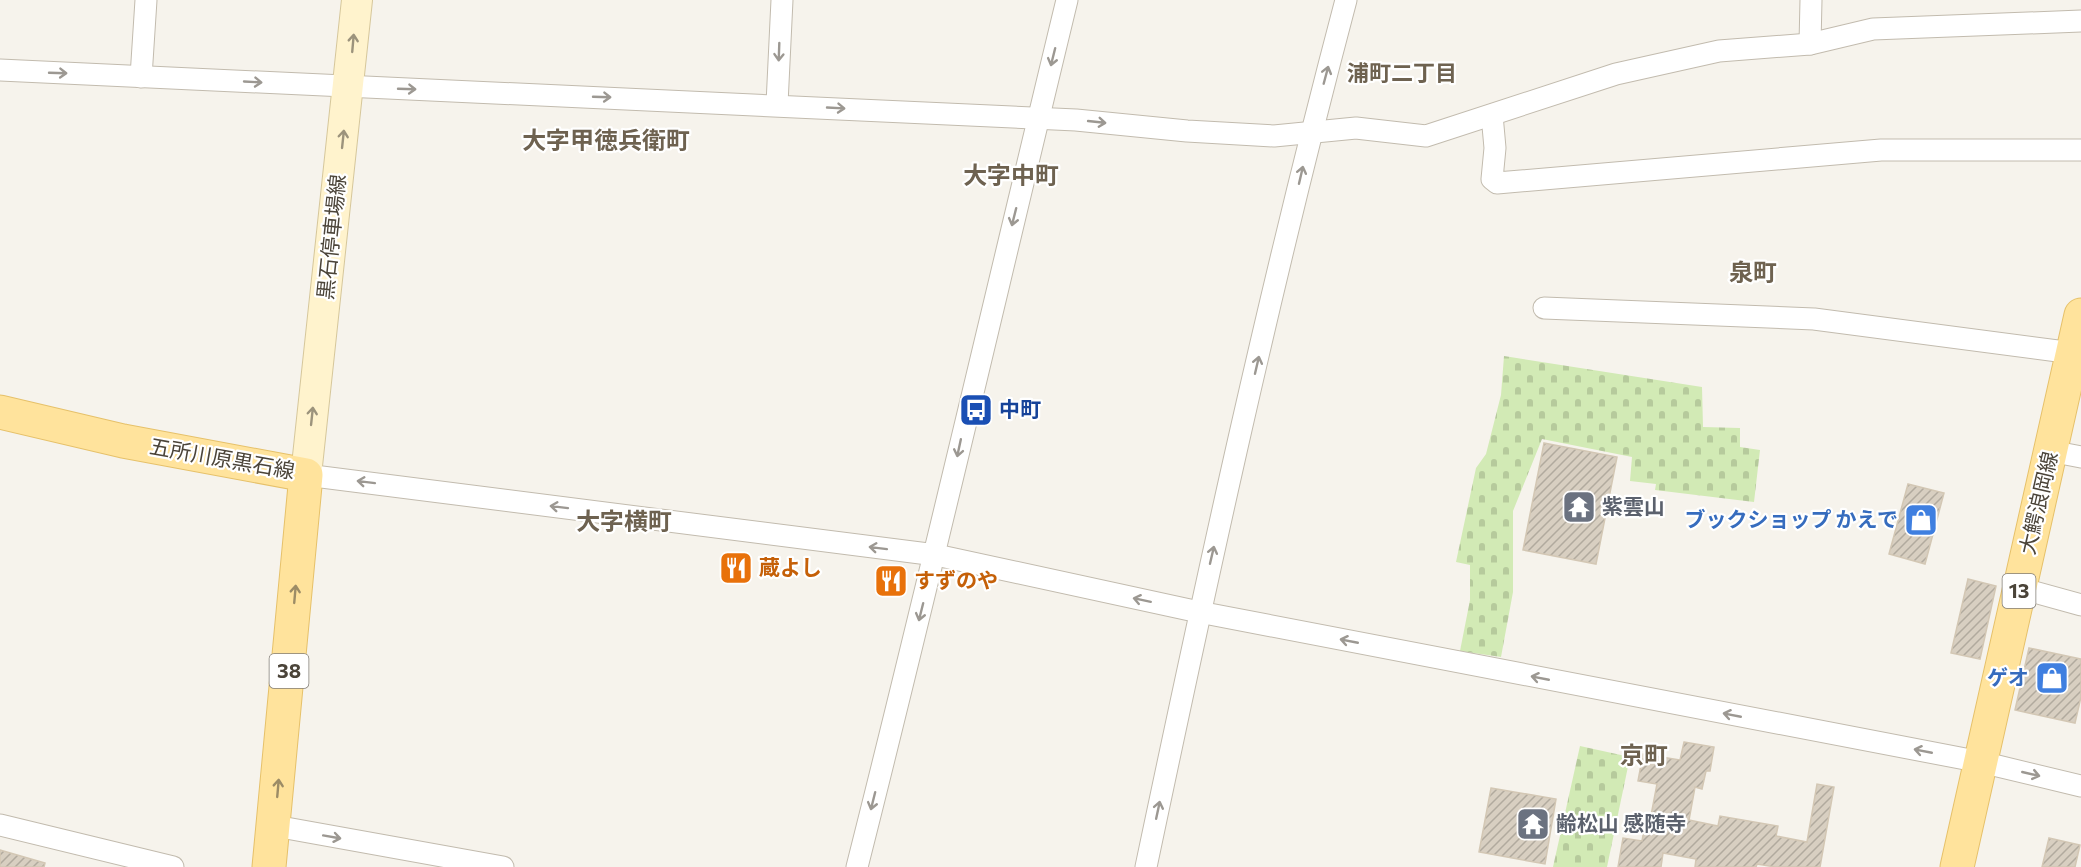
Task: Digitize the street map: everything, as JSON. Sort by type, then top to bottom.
[{"type":"main road","name":"黒石停車場線","points":[[306,475],[357,0]]},
{"type":"main road","name":"大鰐浪岡線","points":[[1957,867],[2020,588],[2066,454],[2073,352],[2081,315]]},
{"type":"main road","name":"五所川原黒石線","points":[[0,412],[123,441],[306,475],[275,826],[269,867]]},
{"type":"street","points":[[141,77],[146,0]]},
{"type":"street","points":[[777,104],[782,0]]},
{"type":"street","points":[[856,867],[936,555],[967,410],[1067,0]]},
{"type":"street","points":[[1146,867],[1199,612],[1311,132],[1346,0]]},
{"type":"street","points":[[1810,44],[1811,0]]},
{"type":"street","points":[[0,70],[777,104],[1038,120],[1076,120],[1187,131],[1274,136],[1356,129],[1426,136],[1638,69],[1719,51],[1810,44],[1873,29],[2081,21]]},
{"type":"street","points":[[1492,115],[1495,148],[1492,179],[1497,183],[1881,150],[2081,150]]},
{"type":"street","points":[[1544,308],[1814,320],[2073,352]]},
{"type":"street","points":[[306,475],[936,555],[1199,612],[1981,762],[2081,786]]},
{"type":"street","points":[[2020,588],[2081,605]]},
{"type":"street","points":[[0,825],[173,867]]},
{"type":"street","points":[[275,826],[503,867]]},
{"type":"green space","points":[[1504,356],[1702,387],[1703,427],[1740,428],[1740,447],[1760,450],[1754,502],[1655,490],[1656,484],[1630,481],[1632,457],[1542,439],[1513,511],[1513,592],[1501,657],[1460,651],[1470,600],[1470,565],[1456,562],[1476,468],[1486,454],[1501,395]]},
{"type":"green space","points":[[1580,746],[1630,757],[1607,867],[1553,867]]},
{"type":"building","points":[[1544,443],[1617,457],[1596,564],[1523,550]]},
{"type":"building","points":[[1908,484],[1944,493],[1925,564],[1889,554]]},
{"type":"building","points":[[1968,579],[1996,586],[1980,659],[1951,653]]},
{"type":"building","name":"ゲオ","points":[[2029,648],[2081,659],[2081,697],[2075,723],[2015,710]]},
{"type":"building","points":[[1684,742],[1714,747],[1710,771],[1706,771],[1702,789],[1695,787],[1689,820],[1718,826],[1720,816],[1778,826],[1776,836],[1807,842],[1817,784],[1834,787],[1820,867],[1775,867],[1757,864],[1756,867],[1695,867],[1696,859],[1663,853],[1661,867],[1618,867],[1623,838],[1642,841],[1645,825],[1649,826],[1657,784],[1638,781],[1643,754],[1680,760]]},
{"type":"building","points":[[1491,788],[1556,799],[1545,864],[1479,852]]},
{"type":"building","points":[[2049,838],[2080,845],[2075,867],[2042,867]]},
{"type":"building","points":[[0,850],[45,863],[44,867],[0,867]]},
{"type":"place","name":"中町","points":[[976,410]]},
{"type":"place","name":"紫雲山","points":[[1579,507]]},
{"type":"place","name":"ブックショップ かえで","points":[[1921,520]]},
{"type":"place","name":"蔵よし","points":[[736,568]]},
{"type":"place","name":"すずのや","points":[[891,581]]},
{"type":"place","name":"ゲオ","points":[[2052,678]]},
{"type":"place","name":"齢松山 感随寺","points":[[1533,824]]},
{"type":"district","name":"浦町二丁目","points":[[1402,73]]},
{"type":"district","name":"大字甲徳兵衛町","points":[[606,141]]},
{"type":"district","name":"大字中町","points":[[1011,176]]},
{"type":"district","name":"泉町","points":[[1753,273]]},
{"type":"district","name":"大字横町","points":[[624,522]]},
{"type":"district","name":"京町","points":[[1644,756]]}]
